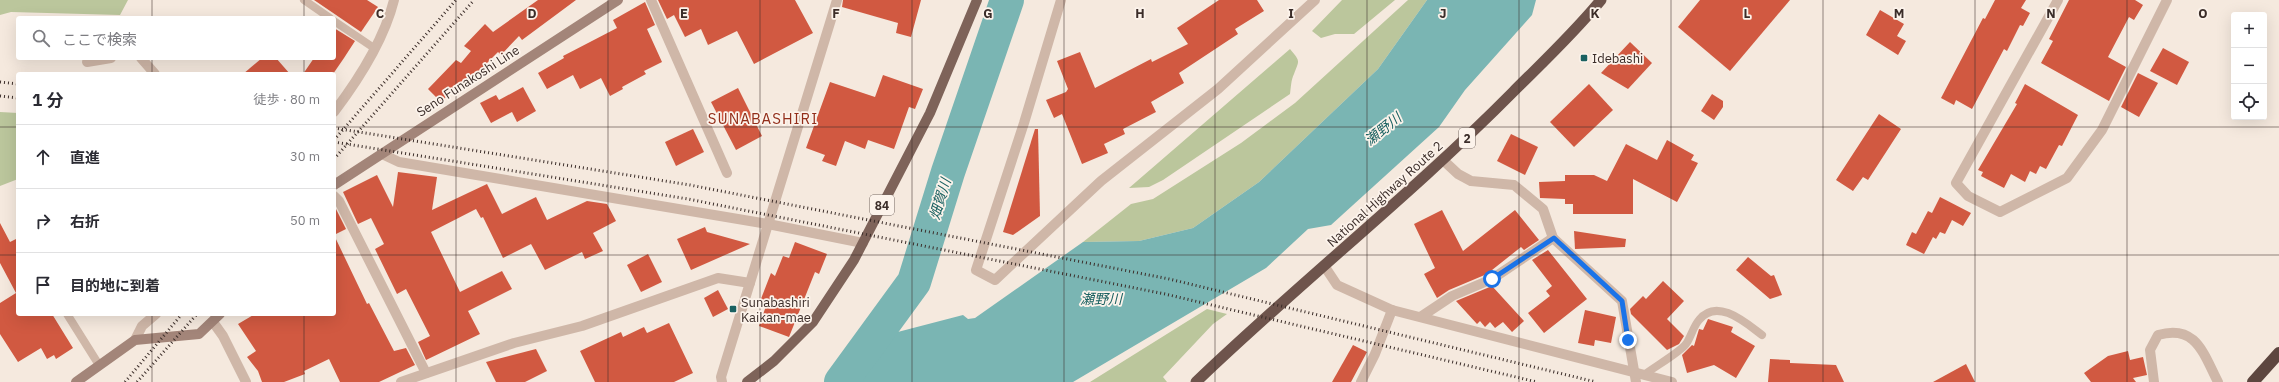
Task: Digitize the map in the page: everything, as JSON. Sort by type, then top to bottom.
[{"type":"highway","name":"National Highway Route 2","points":[[1196,382],[1245,335],[1325,267],[1443,160],[1583,22],[1601,0]]},
{"type":"highway","points":[[2253,382],[2279,353]]},
{"type":"main road","name":"Seno Funakoshi Line","points":[[336,184],[618,0]]},
{"type":"main road","name":"84","points":[[747,382],[774,361],[813,322],[863,243],[930,113],[977,0]]},
{"type":"main road","points":[[76,382],[135,340],[199,334],[218,316]]},
{"type":"street","points":[[336,109],[350,91],[388,22],[394,0]]},
{"type":"street","points":[[651,0],[727,173]]},
{"type":"street","points":[[722,382],[721,377],[837,0]]},
{"type":"street","points":[[1061,0],[1024,123],[976,270],[995,280],[1101,181],[1218,89],[1315,0]]},
{"type":"street","points":[[2058,0],[1956,183],[1968,196],[2000,212],[2067,178],[2102,130],[2167,0]]},
{"type":"street","points":[[87,62],[99,60]]},
{"type":"street","points":[[143,60],[153,72]]},
{"type":"street","points":[[382,154],[399,162],[768,224],[863,243]]},
{"type":"street","points":[[1443,160],[1458,174],[1471,181],[1514,185],[1543,209],[1554,238],[1622,301],[1638,376]]},
{"type":"street","points":[[336,198],[339,201],[426,373]]},
{"type":"street","points":[[1422,316],[1452,296],[1492,279],[1554,238]]},
{"type":"street","points":[[1325,267],[1337,285],[1392,310],[1422,316],[1638,376],[1672,382]]},
{"type":"street","points":[[401,382],[514,343],[582,326],[718,278],[750,283]]},
{"type":"street","points":[[1361,382],[1375,354],[1392,310]]},
{"type":"street","points":[[135,340],[142,326],[154,316]]},
{"type":"street","points":[[213,322],[223,336],[246,382]]},
{"type":"street","points":[[2154,382],[2150,350],[2158,336],[2172,331],[2188,335],[2202,351],[2218,382]]},
{"type":"lane","points":[[304,0],[327,16]]},
{"type":"lane","points":[[336,21],[374,48]]},
{"type":"lane","points":[[1638,376],[1686,345],[1699,320],[1707,313],[1720,311],[1735,315],[1762,335]]},
{"type":"lane","points":[[68,316],[99,365]]},
{"type":"green space","points":[[0,0],[128,0],[120,15],[11,12],[0,15]]},
{"type":"green space","points":[[1342,0],[1395,0],[1354,34],[1335,34],[1321,38],[1312,31]]},
{"type":"green space","points":[[1408,0],[1427,0],[1378,69],[1259,182],[1193,228],[1139,241],[1083,242],[1131,204],[1153,199],[1241,143],[1295,103]]},
{"type":"green space","points":[[1290,49],[1298,61],[1292,79],[1290,94],[1163,180],[1149,187],[1129,188]]},
{"type":"green space","points":[[0,112],[16,113],[16,180],[0,186]]},
{"type":"green space","points":[[1207,309],[1227,314],[1213,324],[1163,377],[1167,382],[1090,382]]},
{"type":"water","name":"瀬野川","points":[[1427,0],[1536,0],[1532,15],[1465,90],[1439,127],[1331,225],[1308,229],[1266,268],[1073,382],[826,382],[867,340],[963,315],[968,319],[975,318],[1083,242],[1139,241],[1193,228],[1259,182],[1378,69]]},
{"type":"building","points":[[314,0],[367,0],[378,7],[361,32]]},
{"type":"building","points":[[538,0],[576,0],[522,40],[519,36],[501,55],[498,52],[466,84],[462,81],[441,102],[428,89],[456,60],[461,63],[471,51],[464,46],[485,24],[493,32]]},
{"type":"building","points":[[658,0],[795,0],[813,33],[754,64],[737,31],[708,45],[701,29],[685,37],[674,15],[667,19]]},
{"type":"building","points":[[843,0],[921,0],[911,37],[896,33],[898,23],[842,7]]},
{"type":"building","points":[[1219,0],[1257,0],[1264,11],[1235,29],[1238,34],[1179,73],[1184,83],[1151,102],[1156,112],[1123,129],[1125,134],[1104,144],[1108,153],[1082,164],[1062,114],[1054,118],[1046,100],[1066,92],[1068,89],[1057,61],[1080,52],[1095,88],[1151,59],[1152,62],[1188,44],[1177,28]]},
{"type":"building","points":[[1700,0],[1790,0],[1730,71],[1678,27]]},
{"type":"building","points":[[1995,0],[2026,0],[2021,8],[2030,13],[2023,26],[2020,25],[2007,51],[2004,49],[1972,109],[1956,100],[1954,105],[1941,98],[1983,18],[1985,19]]},
{"type":"building","points":[[2069,0],[2135,0],[2143,5],[2134,20],[2129,17],[2108,57],[2126,67],[2109,101],[2041,63],[2053,41],[2049,39]]},
{"type":"building","points":[[645,2],[655,25],[647,29],[662,62],[644,71],[646,74],[622,87],[623,89],[610,96],[601,78],[580,89],[573,75],[547,89],[538,73],[564,58],[563,56],[617,28],[613,20]]},
{"type":"building","points":[[1880,10],[1904,24],[1897,36],[1906,41],[1898,55],[1866,35]]},
{"type":"building","points":[[336,29],[355,41],[334,72],[304,72],[313,60],[336,60]]},
{"type":"building","points":[[1630,42],[1652,63],[1628,89],[1601,73]]},
{"type":"building","points":[[2163,48],[2189,62],[2177,85],[2150,71]]},
{"type":"building","points":[[260,60],[278,60],[288,72],[245,72]]},
{"type":"building","points":[[2138,73],[2158,83],[2139,117],[2121,107]]},
{"type":"building","points":[[883,75],[923,89],[915,109],[909,107],[894,149],[868,140],[865,149],[845,141],[836,166],[822,161],[825,155],[806,148],[830,82],[875,97]]},
{"type":"building","points":[[1589,84],[1613,110],[1574,147],[1550,122]]},
{"type":"building","points":[[2025,84],[2078,115],[2062,146],[2059,145],[2046,169],[2040,166],[2036,174],[2030,171],[2025,182],[2011,174],[2004,188],[1981,176],[1983,172],[1978,170],[2017,104],[2015,103]]},
{"type":"building","points":[[523,87],[536,111],[517,122],[512,112],[491,123],[480,103],[496,95],[499,100]]},
{"type":"building","points":[[738,88],[762,136],[736,150],[711,102]]},
{"type":"building","points":[[1712,94],[1723,101],[1723,107],[1714,120],[1701,111]]},
{"type":"building","points":[[1879,114],[1901,129],[1868,180],[1863,177],[1853,191],[1836,180]]},
{"type":"building","points":[[693,129],[704,152],[676,166],[665,142]]},
{"type":"building","points":[[1035,129],[1038,129],[1040,216],[1013,235],[1003,232]]},
{"type":"building","points":[[1511,134],[1538,147],[1525,175],[1497,161]]},
{"type":"building","points":[[1667,140],[1694,155],[1691,160],[1698,163],[1677,202],[1633,179],[1633,214],[1573,214],[1573,204],[1565,204],[1565,199],[1540,198],[1539,182],[1565,181],[1565,175],[1594,175],[1607,181],[1626,144],[1657,160]]},
{"type":"building","points":[[398,172],[437,177],[432,210],[487,184],[502,214],[536,197],[547,220],[587,201],[607,204],[616,221],[593,233],[603,251],[585,259],[582,252],[545,270],[531,244],[503,258],[483,217],[481,218],[476,209],[431,232],[460,292],[502,271],[512,289],[468,311],[480,334],[426,360],[418,342],[430,336],[406,289],[397,294],[375,249],[384,244],[371,218],[358,224],[343,192],[377,175],[393,207]]},
{"type":"building","points":[[1940,197],[1971,213],[1963,226],[1952,220],[1945,234],[1940,232],[1936,239],[1933,237],[1924,254],[1906,245],[1912,232],[1916,234],[1928,211],[1932,213]]},
{"type":"building","points":[[336,209],[346,229],[336,234]]},
{"type":"building","points":[[1442,210],[1463,251],[1515,210],[1539,240],[1524,250],[1521,247],[1487,274],[1449,290],[1437,298],[1424,274],[1435,268],[1414,224]]},
{"type":"building","points":[[0,223],[10,242],[16,239],[16,293],[0,263]]},
{"type":"building","points":[[705,227],[707,232],[750,244],[691,270],[677,239]]},
{"type":"building","points":[[1574,231],[1626,239],[1625,247],[1575,249]]},
{"type":"building","points":[[336,239],[367,304],[369,303],[394,351],[406,348],[415,365],[379,382],[340,382],[329,359],[304,371],[305,374],[284,382],[262,382],[258,371],[247,357],[256,351],[238,324],[252,316],[336,316]]},
{"type":"building","points":[[795,242],[827,254],[819,274],[815,272],[789,337],[759,326],[766,306],[759,304],[771,273],[775,276],[783,256],[789,258]]},
{"type":"building","points":[[1548,250],[1587,299],[1544,333],[1528,313],[1550,296],[1546,291],[1552,286],[1532,260]]},
{"type":"building","points":[[648,254],[662,282],[641,292],[627,265]]},
{"type":"building","points":[[1748,257],[1771,276],[1774,275],[1782,295],[1770,299],[1736,270]]},
{"type":"building","points":[[1663,281],[1684,301],[1667,319],[1684,336],[1679,344],[1667,350],[1631,314],[1630,309],[1643,296],[1646,299]]},
{"type":"building","points":[[1492,286],[1524,321],[1512,332],[1503,322],[1495,328],[1490,322],[1485,327],[1480,321],[1477,324],[1456,301]]},
{"type":"building","points":[[718,290],[728,309],[713,317],[704,298]]},
{"type":"building","points":[[16,293],[16,316],[53,316],[73,348],[56,359],[54,355],[47,359],[41,348],[18,362],[0,334],[0,303]]},
{"type":"building","points":[[1585,310],[1616,317],[1611,343],[1595,340],[1594,346],[1578,343]]},
{"type":"building","points":[[1708,319],[1733,327],[1731,332],[1755,346],[1736,378],[1714,365],[1687,373],[1682,355],[1692,345],[1694,346],[1699,329],[1703,330]]},
{"type":"building","points":[[669,323],[693,373],[674,382],[595,382],[580,351],[621,332],[623,337],[644,327],[647,333]]},
{"type":"building","points":[[1353,345],[1367,352],[1351,382],[1332,382]]},
{"type":"building","points":[[536,349],[547,371],[525,382],[496,382],[486,362]]},
{"type":"building","points":[[2128,351],[2130,360],[2143,357],[2147,375],[2133,378],[2136,382],[2091,382],[2084,373],[2108,356]]},
{"type":"building","points":[[1770,359],[1790,360],[1790,363],[1836,365],[1844,382],[1768,382]]},
{"type":"building","points":[[1966,364],[1975,382],[1933,382]]},
{"type":"waterway","name":"畑賀川","points":[[841,382],[914,282],[948,172],[1007,0]]},
{"type":"railway","points":[[336,138],[456,0]]},
{"type":"railway","points":[[336,157],[474,0]]},
{"type":"railway","points":[[0,82],[16,84]]},
{"type":"railway","points":[[0,96],[16,98]]},
{"type":"railway","points":[[336,128],[690,185],[1169,279],[1596,382]]},
{"type":"railway","points":[[336,142],[688,199],[1165,294],[1537,382]]},
{"type":"railway","points":[[125,382],[180,316]]},
{"type":"railway","points":[[137,382],[195,316]]},
{"type":"place","name":"Idebashi","points":[[1584,58]]},
{"type":"place","name":"Sunabashiri Kaikan-mae","points":[[733,309]]},
{"type":"district","name":"SUNABASHIRI","points":[[763,118]]},
{"type":"route","points":[[1492,279],[1554,238],[1622,301],[1628,340]]}]
